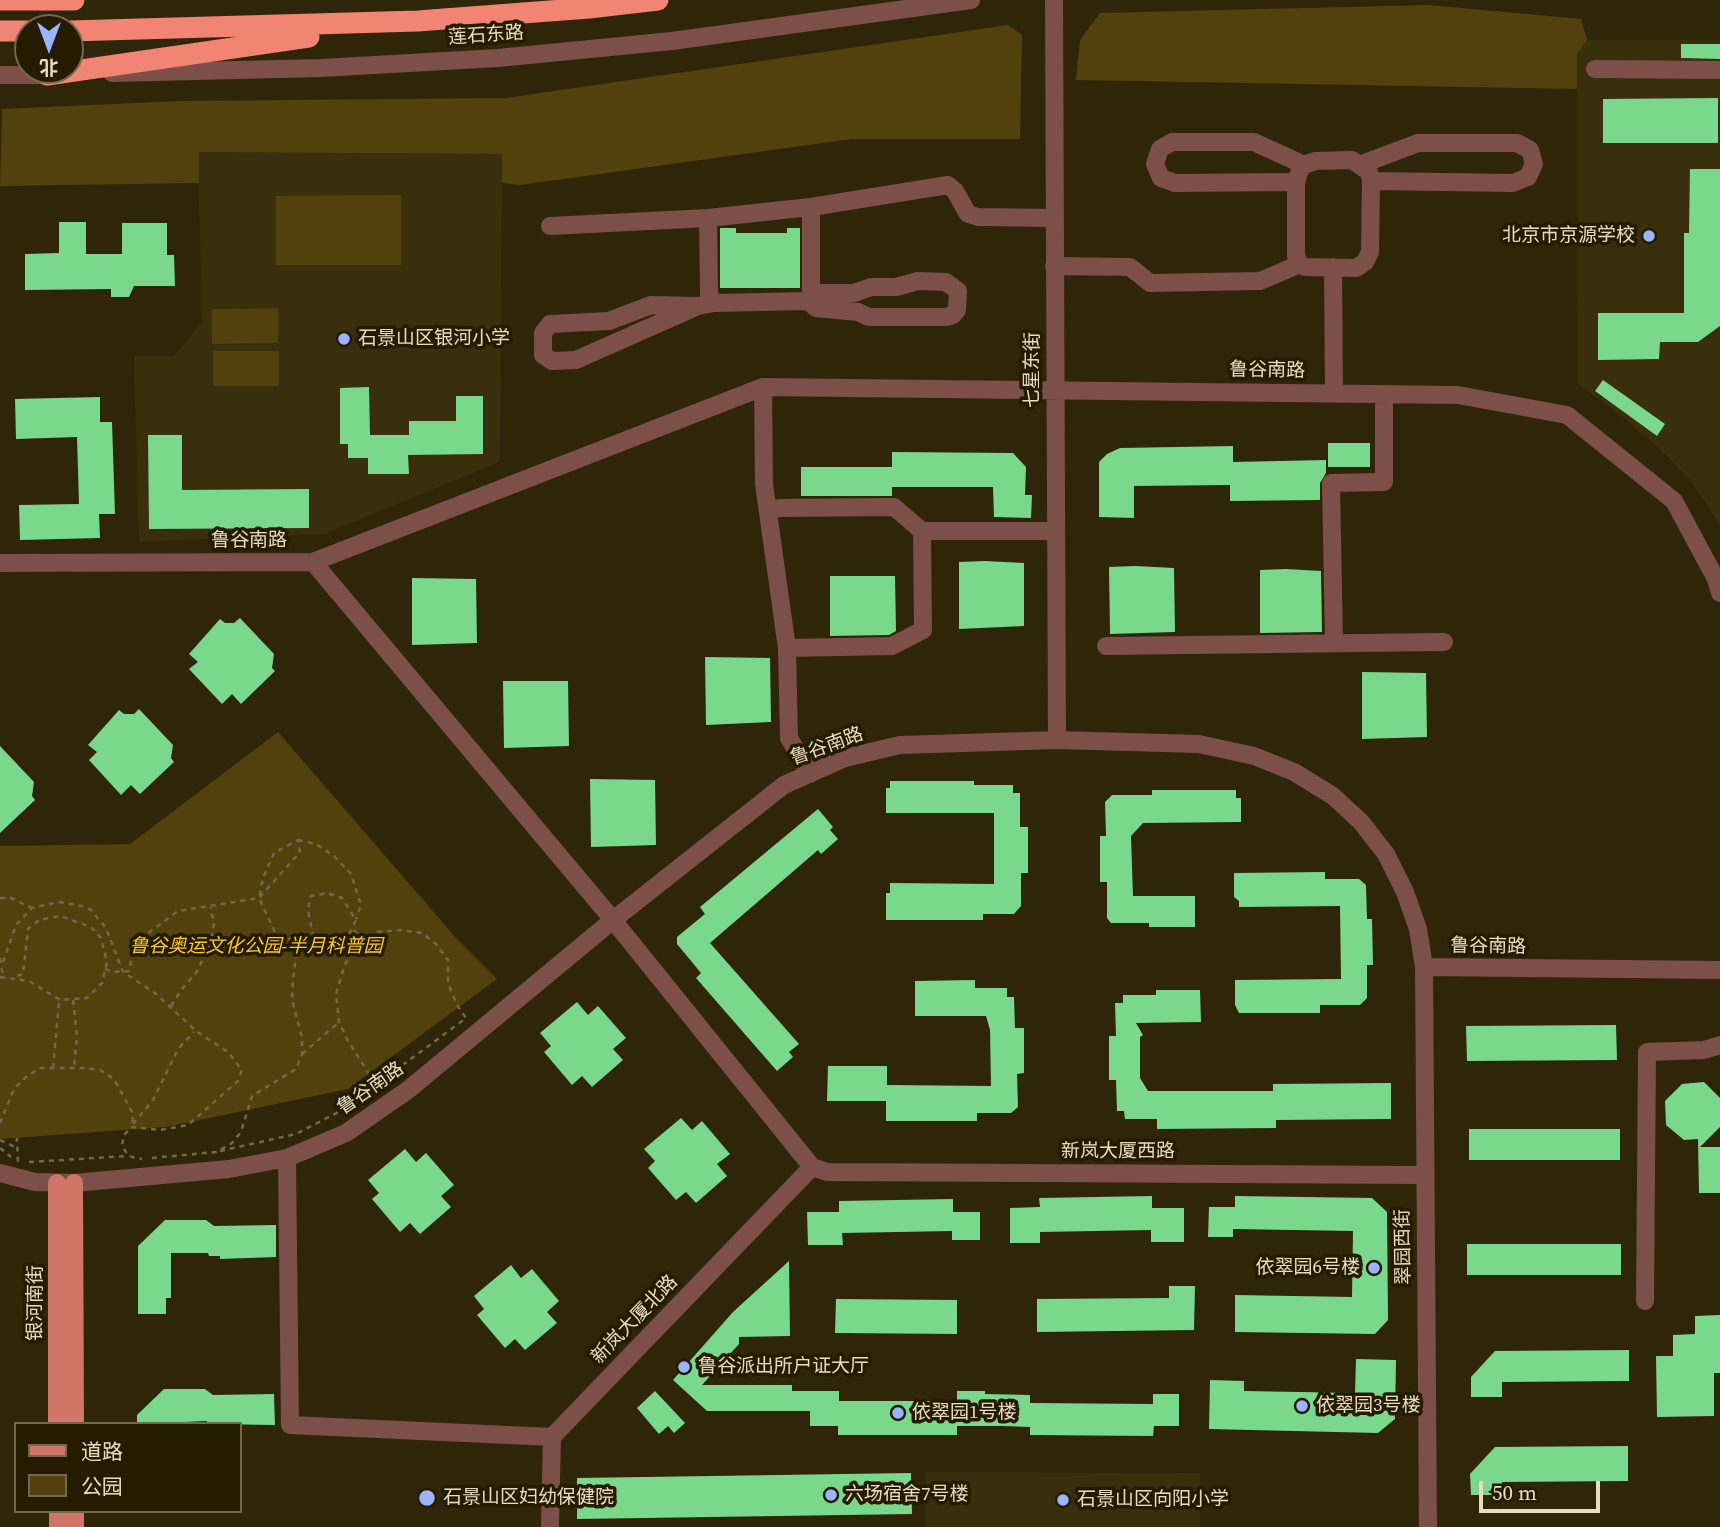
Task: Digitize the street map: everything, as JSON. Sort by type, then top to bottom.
[{"type":"highway","points":[[0,0],[74,0]]},
{"type":"highway","name":"莲石东路","points":[[84,31],[418,21],[658,0]]},
{"type":"highway","points":[[84,70],[418,21]]},
{"type":"main road","name":"银河南街","points":[[57,1422],[65,1183]]},
{"type":"main road","name":"银河南街","points":[[65,1183],[75,1422]]},
{"type":"street","name":"莲石东路","points":[[84,74],[321,68],[498,58],[671,41],[971,0]]},
{"type":"street","name":"七星东街","points":[[1054,0],[1057,740]]},
{"type":"street","points":[[1595,69],[1720,70]]},
{"type":"street","points":[[1296,182],[1175,183],[1161,178],[1155,164],[1160,149],[1172,142],[1254,142],[1304,164],[1352,160],[1362,164],[1369,172],[1371,181],[1370,252],[1365,262],[1356,268],[1306,267],[1300,264],[1296,256],[1296,182],[1304,164]]},
{"type":"street","points":[[1362,164],[1418,143],[1517,143],[1531,150],[1534,164],[1528,177],[1513,183],[1371,181]]},
{"type":"street","points":[[550,226],[708,218],[811,207],[948,185],[955,191],[968,214],[1054,218]]},
{"type":"street","points":[[706,305],[576,360],[552,361],[543,355],[543,333],[550,324],[609,321],[651,305],[706,305],[809,297],[854,293],[871,287],[896,287],[918,281],[946,282],[958,291],[957,310],[953,316],[869,317],[858,312],[816,308],[809,297],[811,207]]},
{"type":"street","points":[[706,305],[709,294],[708,218]]},
{"type":"street","points":[[1054,266],[1130,267],[1150,283],[1260,281],[1300,264]]},
{"type":"street","points":[[1333,267],[1334,393]]},
{"type":"street","points":[[763,387],[764,484],[787,648],[789,738],[810,774]]},
{"type":"street","name":"鲁谷南路","points":[[0,563],[313,562],[763,387],[1458,395],[1567,415],[1674,501],[1716,579],[1720,593]]},
{"type":"street","points":[[1334,642],[1331,483],[1384,482],[1384,394]]},
{"type":"street","points":[[768,511],[780,508],[894,507],[922,531],[1055,531]]},
{"type":"street","points":[[787,648],[892,646],[923,630],[922,531]]},
{"type":"street","points":[[313,562],[613,920],[812,1167]]},
{"type":"street","points":[[1105,646],[1444,642]]},
{"type":"street","name":"鲁谷南路","points":[[11,1171],[65,1183],[229,1169],[287,1158],[346,1133],[377,1114],[613,920],[784,785],[845,758],[900,745],[954,741],[1057,740],[1199,744],[1254,756],[1294,772],[1333,796],[1361,822],[1385,854],[1405,892],[1418,929],[1424,967],[1720,970]]},
{"type":"street","name":"翠园西街","points":[[1424,967],[1428,1527]]},
{"type":"street","points":[[1645,1301],[1647,1052],[1704,1049],[1720,1045]]},
{"type":"street","points":[[287,1158],[290,1425],[552,1437],[550,1527]]},
{"type":"street","name":"新岚大厦西路","points":[[812,1167],[827,1172],[1424,1175]]},
{"type":"street","name":"新岚大厦北路","points":[[552,1437],[812,1167]]},
{"type":"path","points":[[105,969],[129,971],[135,943],[178,911],[260,898],[300,852],[298,840]]},
{"type":"path","points":[[304,946],[275,932],[260,898],[263,878],[274,853],[298,840],[316,844],[334,856],[351,874],[361,905],[354,930],[346,941],[329,948],[312,944],[310,940]]},
{"type":"path","points":[[216,1152],[232,1143],[241,1132],[253,1096],[296,1069],[302,1054],[302,1038],[292,999],[296,957],[313,935],[308,910],[311,896],[327,892],[342,898],[356,920]]},
{"type":"path","points":[[0,898],[12,898],[32,908],[69,902],[90,910],[113,940],[123,972],[171,1006],[196,1031],[228,1052],[242,1070],[238,1082],[188,1125],[160,1130],[132,1127]]},
{"type":"path","points":[[171,1006],[181,989],[197,973],[211,943],[214,923],[210,907]]},
{"type":"path","points":[[13,977],[23,974],[28,929],[39,920],[60,916],[91,927],[101,938],[107,962],[102,983],[87,998],[60,1000],[29,981],[1,977],[3,962],[16,925],[32,908]]},
{"type":"path","points":[[354,930],[361,940]]},
{"type":"path","points":[[11,1171],[128,1156],[145,1160],[165,1155],[216,1152],[296,1134],[350,1106],[466,1017],[457,1005],[448,983],[447,960],[436,944],[422,933],[400,930],[377,932],[361,940],[345,964],[336,994],[339,1021],[376,1086]]},
{"type":"path","points":[[0,958],[3,962]]},
{"type":"path","points":[[53,1068],[60,1000]]},
{"type":"path","points":[[73,1000],[77,1037],[73,1067]]},
{"type":"path","points":[[302,1054],[339,1021]]},
{"type":"path","points":[[128,1156],[122,1145],[124,1135],[152,1100],[178,1049],[196,1031]]},
{"type":"path","points":[[0,1123],[13,1089],[40,1068],[73,1067],[100,1070],[114,1079],[133,1114],[132,1127]]},
{"type":"path","points":[[0,1134],[1,1141],[13,1146],[17,1139],[11,1171]]},
{"type":"path","points":[[0,1148],[11,1171]]},
{"type":"shaded area","name":"北京市京源学校","points":[[1587,40],[1720,40],[1720,524],[1689,479],[1666,455],[1623,417],[1578,384],[1577,54]]},
{"type":"shaded area","name":"石景山区银河小学","points":[[198,152],[502,154],[500,462],[324,534],[139,542],[134,356],[174,356],[202,322]]},
{"type":"shaded area","name":"石景山区向阳小学","points":[[926,1472],[1200,1473],[1200,1527],[925,1527]]},
{"type":"green space","points":[[1429,5],[1581,19],[1587,40],[1577,54],[1577,89],[1076,80],[1080,40],[1100,13]]},
{"type":"green space","points":[[1008,25],[1022,35],[1020,139],[852,139],[520,185],[502,183],[502,154],[199,152],[199,183],[0,186],[2,109],[180,101],[506,98]]},
{"type":"green space","points":[[401,195],[401,265],[276,265],[276,196]]},
{"type":"green space","points":[[278,308],[278,343],[212,344],[212,309]]},
{"type":"green space","points":[[213,351],[279,351],[279,386],[213,386]]},
{"type":"green space","name":"鲁谷奥运文化公园-半月科普园","points":[[278,732],[457,939],[497,979],[348,1089],[166,1127],[0,1139],[0,846],[130,844]]},
{"type":"building","points":[[1681,44],[1720,44],[1720,59],[1681,58]]},
{"type":"building","points":[[1718,98],[1718,143],[1603,143],[1603,99]]},
{"type":"building","points":[[1690,169],[1720,169],[1720,326],[1698,342],[1660,342],[1659,359],[1598,360],[1598,313],[1684,313],[1684,233],[1689,233]]},
{"type":"building","points":[[59,222],[86,222],[86,254],[122,254],[122,223],[167,223],[167,255],[174,255],[175,286],[134,286],[129,297],[111,297],[111,289],[25,290],[25,254],[59,253]]},
{"type":"building","points":[[720,228],[736,228],[736,233],[787,233],[787,228],[800,228],[800,288],[720,288]]},
{"type":"building","points":[[1603,380],[1665,424],[1657,436],[1595,391]]},
{"type":"building","points":[[369,387],[370,435],[409,435],[409,421],[456,421],[456,396],[483,396],[483,454],[408,455],[409,474],[368,474],[368,458],[348,458],[348,444],[340,444],[340,388]]},
{"type":"building","points":[[100,397],[100,422],[112,422],[115,514],[99,514],[100,538],[20,540],[19,505],[79,504],[77,437],[16,439],[15,399]]},
{"type":"building","points":[[148,435],[182,435],[182,490],[309,489],[309,528],[149,529]]},
{"type":"building","points":[[1328,443],[1370,443],[1370,467],[1328,467]]},
{"type":"building","points":[[1233,446],[1233,462],[1326,460],[1326,473],[1320,483],[1320,500],[1230,501],[1230,485],[1134,486],[1134,518],[1099,517],[1099,462],[1107,454],[1120,448]]},
{"type":"building","points":[[892,452],[1013,453],[1026,467],[1025,495],[1032,495],[1031,518],[994,517],[993,487],[892,487],[892,496],[801,496],[801,467],[892,467]]},
{"type":"building","points":[[959,562],[1024,563],[1024,626],[959,629]]},
{"type":"building","points":[[1109,567],[1174,568],[1175,632],[1110,634]]},
{"type":"building","points":[[1260,570],[1321,571],[1322,632],[1260,633]]},
{"type":"building","points":[[830,576],[895,576],[896,631],[889,635],[830,636]]},
{"type":"building","points":[[412,578],[476,579],[477,643],[412,645]]},
{"type":"building","points":[[240,618],[274,654],[272,668],[275,671],[241,704],[232,694],[222,704],[189,669],[198,662],[189,654],[220,619],[225,623],[234,623]]},
{"type":"building","points":[[705,657],[770,658],[771,722],[706,725]]},
{"type":"building","points":[[1362,672],[1426,673],[1427,737],[1362,739]]},
{"type":"building","points":[[503,681],[568,681],[569,746],[504,748]]},
{"type":"building","points":[[139,709],[173,745],[171,758],[174,762],[140,794],[131,785],[121,795],[89,760],[97,752],[88,745],[119,710],[124,714],[134,714]]},
{"type":"building","points":[[0,746],[34,782],[32,796],[35,800],[0,833]]},
{"type":"building","points":[[590,779],[655,780],[656,845],[591,847]]},
{"type":"building","points":[[890,781],[974,781],[974,785],[1013,785],[1013,793],[1020,793],[1020,827],[1028,827],[1028,873],[1021,873],[1021,906],[1014,914],[983,914],[983,920],[886,920],[886,893],[890,893],[890,883],[994,884],[994,813],[886,813],[886,788],[890,788]]},
{"type":"building","points":[[1152,790],[1236,790],[1236,798],[1241,798],[1241,822],[1143,823],[1131,836],[1133,896],[1195,896],[1195,927],[1149,927],[1149,923],[1111,923],[1107,918],[1107,882],[1100,882],[1100,836],[1106,836],[1105,802],[1112,795],[1152,795]]},
{"type":"building","points":[[818,809],[833,827],[830,830],[838,839],[821,854],[818,850],[710,943],[799,1044],[789,1052],[793,1057],[777,1071],[696,978],[701,973],[677,944],[677,937],[705,914],[700,907]]},
{"type":"building","points":[[1325,872],[1325,879],[1359,879],[1366,885],[1367,919],[1372,919],[1373,965],[1367,965],[1367,998],[1360,1005],[1320,1005],[1320,1013],[1239,1013],[1235,1005],[1235,980],[1341,979],[1340,906],[1239,907],[1239,901],[1234,897],[1234,873]]},
{"type":"building","points":[[975,980],[975,988],[1007,988],[1007,997],[1014,997],[1015,1028],[1024,1028],[1024,1073],[1017,1074],[1018,1107],[1011,1113],[977,1113],[977,1121],[886,1121],[886,1101],[827,1101],[828,1066],[887,1066],[887,1085],[991,1086],[990,1030],[986,1016],[915,1016],[915,981]]},
{"type":"building","points":[[1156,990],[1200,990],[1201,1022],[1136,1023],[1143,1035],[1140,1037],[1140,1078],[1148,1091],[1273,1091],[1273,1084],[1391,1083],[1391,1119],[1276,1120],[1276,1128],[1157,1129],[1157,1119],[1125,1119],[1124,1111],[1117,1111],[1116,1080],[1109,1080],[1109,1036],[1116,1036],[1115,1003],[1123,1003],[1123,995],[1156,995]]},
{"type":"building","points":[[577,1002],[588,1015],[598,1006],[626,1038],[613,1049],[623,1060],[592,1087],[582,1076],[572,1085],[544,1052],[551,1046],[540,1033]]},
{"type":"building","points":[[1616,1025],[1617,1060],[1467,1061],[1466,1026]]},
{"type":"building","points":[[1704,1082],[1720,1098],[1720,1127],[1700,1147],[1720,1147],[1720,1193],[1699,1193],[1698,1139],[1684,1140],[1666,1125],[1665,1101],[1682,1084]]},
{"type":"building","points":[[681,1118],[692,1130],[702,1121],[730,1154],[717,1164],[727,1176],[696,1203],[686,1192],[676,1200],[648,1168],[655,1161],[644,1149]]},
{"type":"building","points":[[1469,1129],[1620,1129],[1620,1160],[1469,1160]]},
{"type":"building","points":[[405,1149],[416,1162],[426,1153],[454,1185],[441,1196],[451,1207],[420,1234],[410,1223],[400,1232],[372,1199],[379,1193],[368,1180]]},
{"type":"building","points":[[1152,1196],[1152,1208],[1184,1208],[1184,1242],[1151,1242],[1151,1230],[1040,1232],[1040,1243],[1010,1243],[1010,1208],[1040,1207],[1039,1198]]},
{"type":"building","name":"依翠园6号楼","points":[[1235,1196],[1372,1198],[1387,1212],[1388,1320],[1375,1334],[1235,1332],[1235,1295],[1352,1297],[1353,1231],[1233,1229],[1233,1237],[1208,1237],[1209,1207],[1235,1207]]},
{"type":"building","points":[[953,1199],[953,1212],[980,1212],[980,1240],[952,1240],[952,1231],[842,1233],[843,1245],[808,1245],[807,1212],[839,1212],[839,1201]]},
{"type":"building","points":[[165,1220],[206,1220],[214,1226],[276,1225],[276,1257],[220,1259],[220,1256],[209,1256],[208,1253],[171,1253],[171,1298],[166,1298],[166,1314],[138,1314],[138,1246]]},
{"type":"building","points":[[1467,1244],[1621,1244],[1621,1275],[1467,1275]]},
{"type":"building","points":[[789,1261],[790,1336],[739,1337],[739,1344],[702,1385],[792,1385],[792,1391],[839,1391],[839,1401],[957,1401],[957,1391],[985,1391],[985,1394],[1030,1395],[1030,1403],[1153,1404],[1153,1394],[1179,1394],[1179,1426],[1154,1426],[1153,1436],[1030,1435],[1030,1427],[1003,1426],[957,1426],[957,1435],[838,1435],[838,1426],[810,1426],[810,1411],[707,1411],[673,1380],[733,1312]]},
{"type":"building","points":[[511,1265],[521,1278],[532,1269],[559,1301],[547,1312],[557,1323],[525,1350],[515,1339],[505,1348],[477,1315],[484,1309],[474,1296]]},
{"type":"building","points":[[1169,1286],[1195,1286],[1194,1330],[1037,1332],[1037,1299],[1169,1298]]},
{"type":"building","points":[[836,1299],[957,1300],[957,1334],[835,1333]]},
{"type":"building","points":[[1720,1315],[1720,1373],[1714,1373],[1714,1416],[1657,1417],[1656,1356],[1673,1356],[1673,1335],[1695,1334],[1695,1316]]},
{"type":"building","points":[[1629,1350],[1629,1381],[1502,1382],[1502,1397],[1471,1397],[1471,1377],[1495,1351]]},
{"type":"building","name":"依翠园3号楼","points":[[1356,1359],[1396,1360],[1395,1419],[1378,1433],[1209,1429],[1210,1380],[1244,1381],[1244,1391],[1355,1393]]},
{"type":"building","points":[[164,1389],[205,1389],[213,1395],[274,1394],[275,1425],[207,1421],[137,1422],[137,1415]]},
{"type":"building","points":[[655,1391],[685,1423],[674,1433],[668,1426],[659,1434],[637,1408]]},
{"type":"building","points":[[1628,1446],[1628,1481],[1502,1482],[1502,1495],[1471,1495],[1470,1474],[1495,1447]]},
{"type":"building","points":[[911,1473],[912,1514],[577,1519],[577,1478]]},
{"type":"place","name":"北京市京源学校","points":[[1649,236]]},
{"type":"place","name":"石景山区银河小学","points":[[344,339]]},
{"type":"place","name":"依翠园6号楼","points":[[1374,1268]]},
{"type":"place","name":"鲁谷派出所户证大厅","points":[[684,1367]]},
{"type":"place","name":"依翠园3号楼","points":[[1302,1406]]},
{"type":"place","name":"依翠园1号楼","points":[[898,1413]]},
{"type":"place","name":"六场宿舍7号楼","points":[[831,1495]]},
{"type":"place","name":"石景山区妇幼保健院","points":[[427,1498]]},
{"type":"place","name":"石景山区向阳小学","points":[[1063,1500]]}]
